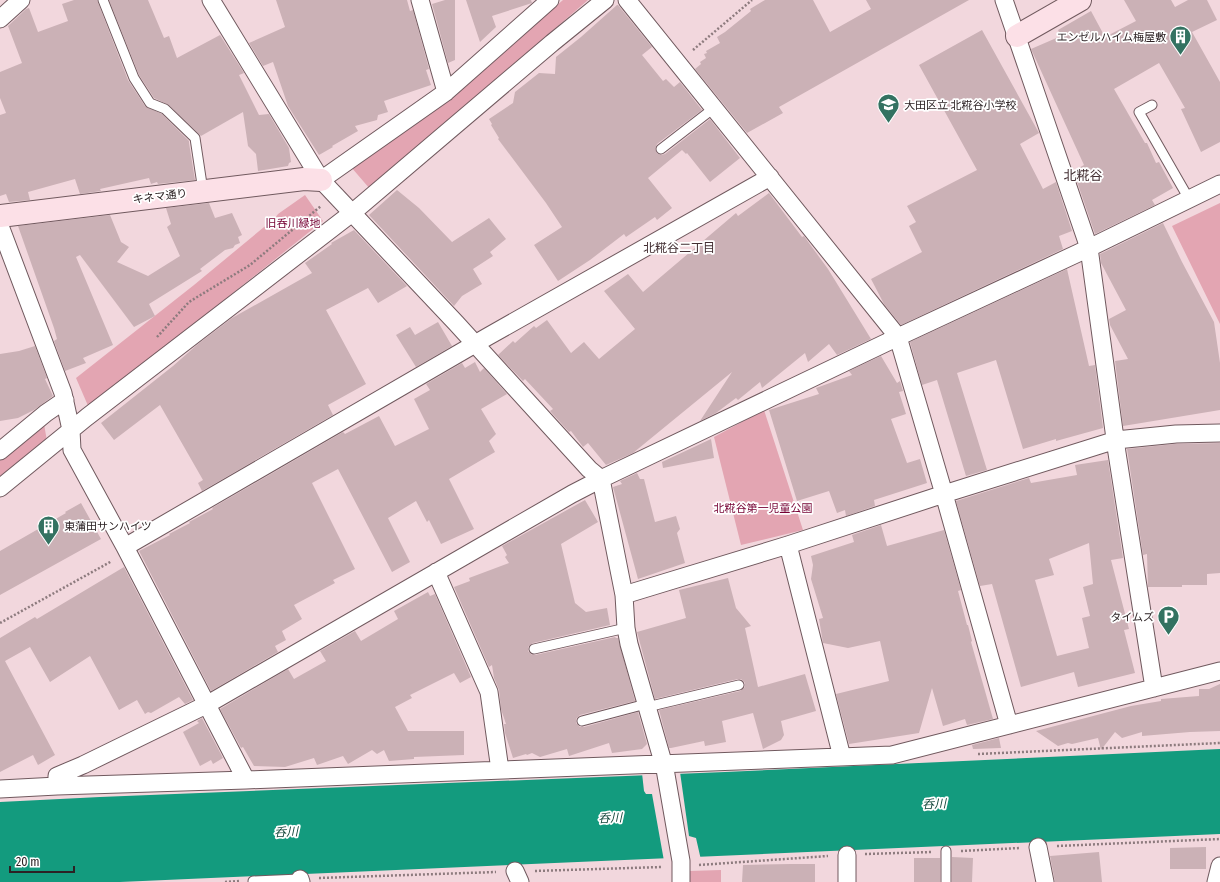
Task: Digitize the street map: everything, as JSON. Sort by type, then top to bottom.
[{"type":"street","points":[[0,19],[21,0]]},
{"type":"street","points":[[211,0],[321,180],[475,344],[589,469],[601,479],[605,491],[624,595],[626,628],[629,644],[664,766],[681,870]]},
{"type":"street","points":[[420,0],[446,92]]},
{"type":"street","points":[[321,180],[446,92],[550,0]]},
{"type":"street","points":[[0,488],[71,430],[352,213],[552,43],[605,0]]},
{"type":"street","points":[[627,0],[714,108],[773,173],[898,336],[1009,725]]},
{"type":"street","points":[[1004,0],[1089,248],[1116,440],[1154,688]]},
{"type":"street","points":[[1017,36],[1080,0]]},
{"type":"street","points":[[127,549],[475,344],[773,173]]},
{"type":"street","name":"キネマ通り","points":[[0,216],[203,190],[304,179],[321,180]]},
{"type":"street","points":[[57,786],[57,776],[208,704],[572,494],[898,336],[1089,248],[1220,184]]},
{"type":"street","points":[[0,226],[65,400],[71,430],[72,450],[127,549],[246,780]]},
{"type":"street","points":[[0,451],[46,413],[65,400]]},
{"type":"street","points":[[624,595],[788,545],[1116,440],[1176,434],[1220,433]]},
{"type":"street","points":[[788,545],[842,756]]},
{"type":"street","points":[[436,572],[489,692],[500,770]]},
{"type":"street","points":[[0,789],[500,770],[664,766],[842,756],[892,755],[1220,671]]},
{"type":"street","points":[[1038,847],[1045,882]]},
{"type":"street","points":[[847,855],[847,882]]},
{"type":"street","points":[[1216,882],[1220,866]]},
{"type":"lane","points":[[103,0],[134,78],[150,103],[165,109],[195,138],[203,190]]},
{"type":"lane","points":[[1152,105],[1139,112],[1189,199]]},
{"type":"lane","points":[[661,149],[714,108]]},
{"type":"lane","points":[[534,649],[626,628]]},
{"type":"lane","points":[[582,721],[739,685]]},
{"type":"lane","points":[[946,851],[946,882]]},
{"type":"lane","points":[[253,881],[301,881]]},
{"type":"path","points":[[678,63],[752,0]]},
{"type":"path","points":[[154,340],[190,302],[250,265],[321,205]]},
{"type":"path","points":[[0,623],[127,549]]},
{"type":"path","points":[[972,755],[1220,743]]},
{"type":"path","points":[[301,881],[517,877],[681,870],[847,855],[1220,839]]},
{"type":"green space","points":[[563,0],[588,0],[370,189],[351,167],[448,99]]},
{"type":"green space","name":"旧呑川緑地","points":[[305,195],[323,221],[89,408],[76,378],[194,285],[278,214]]},
{"type":"green space","points":[[1220,203],[1220,324],[1172,226]]},
{"type":"green space","name":"北糀谷第一児童公園","points":[[764,410],[803,530],[741,545],[714,437]]},
{"type":"green space","points":[[44,424],[47,441],[0,479],[0,459]]},
{"type":"green space","points":[[721,870],[721,882],[689,882],[689,871]]},
{"type":"water","name":"呑川","points":[[1220,749],[1220,834],[120,882],[0,882],[0,802],[725,772]]},
{"type":"pier","points":[[680,772],[689,836],[696,838],[701,860],[664,861],[652,794],[646,794],[644,791],[642,773]]},
{"type":"building","points":[[74,0],[97,0],[128,80],[145,106],[162,114],[189,141],[195,180],[158,184],[157,182],[151,184],[149,178],[100,189],[101,191],[80,194],[75,179],[28,192],[30,200],[9,202],[6,194],[0,196],[0,115],[6,113],[0,98],[0,72],[22,63],[8,26],[29,8],[38,32],[68,21],[62,4]]},
{"type":"building","points":[[109,0],[148,0],[164,38],[169,36],[177,58],[220,35],[244,73],[239,75],[259,115],[269,114],[289,148],[291,162],[288,166],[258,171],[256,154],[248,146],[243,112],[201,136],[169,105],[154,98],[139,75]]},
{"type":"building","points":[[276,0],[407,0],[410,11],[413,10],[429,69],[426,70],[431,85],[384,101],[388,112],[378,115],[377,120],[355,126],[358,131],[319,155],[288,106],[273,62],[263,66],[249,43],[285,27]]},
{"type":"building","points":[[445,0],[455,0],[455,60],[448,63],[432,4]]},
{"type":"building","points":[[466,0],[531,0],[532,3],[492,16],[496,27],[480,42]]},
{"type":"building","points":[[765,0],[813,0],[830,32],[871,9],[866,0],[969,0],[779,107],[783,113],[747,133],[695,69],[701,64],[700,62],[706,58],[704,54],[707,53],[706,51],[720,43],[717,37],[751,11],[750,9]]},
{"type":"building","points":[[1124,0],[1171,0],[1175,7],[1188,0],[1207,0],[1217,20],[1192,32],[1220,82],[1220,142],[1201,152],[1181,109],[1185,108],[1159,63],[1114,89],[1145,143],[1147,143],[1156,163],[1159,162],[1173,188],[1152,200],[1155,205],[1095,234],[1074,173],[1076,172],[1075,170],[1084,165],[1031,49],[1061,36],[1058,30],[1091,11],[1105,37],[1136,21]]},
{"type":"building","points":[[617,5],[652,47],[642,55],[663,81],[666,79],[674,87],[680,82],[702,110],[657,144],[655,149],[657,153],[661,155],[665,154],[710,119],[740,158],[710,182],[687,153],[686,154],[682,150],[648,178],[672,208],[657,220],[655,217],[626,237],[624,234],[590,260],[558,281],[534,245],[562,227],[498,139],[499,138],[489,119],[513,103],[515,92],[539,73],[555,74],[556,57]]},
{"type":"building","points":[[982,30],[1039,133],[1020,144],[1043,189],[1056,182],[1072,231],[1059,236],[1063,249],[901,325],[884,304],[871,279],[922,252],[909,226],[916,222],[907,206],[977,170],[919,65]]},
{"type":"building","points":[[397,190],[419,208],[452,242],[489,218],[506,239],[490,252],[493,256],[473,269],[482,284],[462,296],[454,306],[369,215]]},
{"type":"building","points":[[769,193],[802,237],[804,236],[828,269],[871,339],[837,355],[829,344],[808,362],[805,353],[762,388],[760,382],[738,400],[736,398],[716,413],[700,421],[732,372],[633,453],[606,465],[588,443],[583,447],[571,431],[569,432],[550,411],[553,409],[525,379],[523,381],[498,355],[513,341],[515,343],[534,326],[536,328],[547,320],[571,353],[584,342],[599,359],[635,329],[604,291],[628,274],[643,292],[736,213],[738,216]]},
{"type":"building","points":[[209,203],[215,218],[232,213],[242,235],[238,237],[240,243],[235,245],[233,248],[225,250],[200,269],[202,271],[149,304],[155,316],[134,327],[80,255],[76,257],[113,345],[83,358],[86,363],[65,371],[54,341],[57,339],[54,328],[18,226],[110,215],[121,242],[129,247],[117,262],[148,276],[180,256],[167,227],[171,224],[166,208]]},
{"type":"building","points":[[1163,223],[1214,322],[1220,363],[1220,410],[1123,426],[1115,361],[1128,359],[1110,325],[1109,319],[1126,310],[1101,263],[1100,254]]},
{"type":"building","points":[[354,230],[407,286],[378,303],[368,288],[326,310],[366,384],[328,405],[333,415],[202,491],[198,483],[203,480],[160,405],[114,440],[101,423],[232,318],[312,273],[305,263],[332,244],[331,243]]},
{"type":"building","points":[[1067,269],[1089,366],[1095,365],[1103,428],[1056,441],[1056,439],[1023,449],[996,360],[957,373],[987,470],[966,476],[937,380],[922,385],[910,342]]},
{"type":"building","points":[[438,322],[452,346],[416,367],[396,335],[410,327],[415,335]]},
{"type":"building","points":[[35,346],[47,378],[45,379],[53,396],[34,410],[18,418],[0,421],[0,354],[19,351]]},
{"type":"building","points":[[881,356],[897,383],[900,381],[903,391],[899,392],[906,414],[891,419],[907,463],[920,459],[927,483],[874,500],[875,506],[846,516],[845,510],[837,513],[829,491],[797,501],[769,410],[819,394],[816,388],[852,375],[849,371]]},
{"type":"building","points":[[475,362],[480,372],[484,368],[507,394],[481,409],[496,434],[489,441],[495,452],[449,479],[474,529],[441,544],[429,520],[427,522],[416,501],[388,518],[410,562],[392,572],[338,469],[312,483],[355,569],[333,580],[335,583],[294,605],[302,619],[282,631],[286,640],[275,646],[278,652],[211,691],[139,551],[170,535],[169,534],[213,509],[212,508],[343,432],[345,434],[379,416],[395,446],[429,429],[414,399],[430,390],[426,384],[462,363],[465,368]]},
{"type":"building","points":[[711,439],[714,458],[663,468],[662,462]]},
{"type":"building","points":[[1220,443],[1220,573],[1207,574],[1207,585],[1148,587],[1147,554],[1143,555],[1127,449],[1174,444]]},
{"type":"building","points":[[1108,460],[1123,558],[1111,560],[1129,629],[1124,630],[1135,673],[1078,687],[1074,672],[1021,687],[992,584],[980,586],[956,501],[1029,478],[1031,483],[1077,475],[1075,465]],"holes":[[[1089,543],[1093,584],[1083,587],[1090,616],[1082,618],[1089,648],[1057,656],[1035,580],[1054,575],[1049,559]]]},
{"type":"building","points":[[637,473],[640,479],[644,479],[655,522],[676,516],[680,529],[677,533],[685,563],[638,579],[613,487],[622,484],[620,481]]},
{"type":"building","points":[[585,500],[598,522],[561,544],[575,603],[586,612],[607,608],[610,625],[533,643],[528,647],[528,651],[532,655],[535,655],[615,637],[618,638],[635,701],[580,715],[576,719],[576,723],[580,727],[584,727],[638,712],[647,744],[642,749],[612,753],[609,743],[569,756],[567,749],[540,757],[532,753],[513,758],[505,733],[504,724],[506,724],[501,709],[499,690],[494,678],[492,665],[489,667],[454,587],[470,581],[469,578],[509,563],[505,557],[507,555],[502,546]]},
{"type":"building","name":"東蒲田サンハイツ","points":[[81,503],[101,539],[0,595],[0,551]]},
{"type":"building","points":[[881,525],[887,546],[944,530],[961,590],[958,591],[968,625],[971,642],[993,719],[967,725],[965,719],[943,726],[932,688],[919,733],[849,744],[836,694],[889,681],[880,641],[848,648],[823,643],[819,619],[823,618],[811,579],[813,565],[811,556],[854,542],[852,535]]},
{"type":"building","points":[[124,567],[193,700],[185,704],[179,697],[151,713],[148,712],[145,714],[137,700],[119,710],[90,656],[50,682],[30,647],[5,661],[55,755],[38,765],[33,755],[0,772],[0,638],[35,617],[37,619]]},
{"type":"building","points":[[728,578],[736,608],[751,626],[745,628],[758,687],[805,674],[816,711],[781,721],[784,735],[781,740],[763,749],[753,713],[722,721],[726,742],[705,746],[704,741],[669,748],[659,710],[740,691],[745,687],[745,683],[741,679],[738,679],[655,699],[637,632],[686,618],[679,590]]},
{"type":"building","points":[[428,592],[430,596],[435,594],[471,677],[460,683],[454,673],[410,695],[412,698],[395,707],[408,731],[464,731],[464,755],[414,757],[414,759],[389,761],[384,750],[377,754],[372,750],[348,764],[343,756],[317,765],[314,758],[285,767],[254,766],[243,747],[241,748],[220,709],[288,669],[294,679],[326,661],[320,651],[355,631],[361,641],[398,619],[394,611]]},
{"type":"building","points":[[1220,684],[1220,731],[1142,736],[1142,732],[1122,738],[1115,732],[1101,750],[1098,738],[1058,746],[1036,731],[1131,706],[1161,701],[1161,699],[1199,696],[1199,689],[1209,689]]},
{"type":"building","points":[[202,718],[223,758],[213,764],[211,760],[200,766],[183,732],[199,723],[197,721]]},
{"type":"building","points":[[999,738],[1001,748],[973,749],[972,745]]},
{"type":"building","points":[[1206,847],[1206,869],[1170,869],[1170,848]]},
{"type":"building","points":[[1099,852],[1102,882],[1055,882],[1050,856]]},
{"type":"building","points":[[952,857],[973,858],[972,882],[952,882]]},
{"type":"building","points":[[914,858],[940,858],[940,882],[914,882]]},
{"type":"building","points":[[815,864],[815,882],[742,882],[743,865]]},
{"type":"place","name":"エンゼルハイム梅屋敷","points":[[1181,56]]},
{"type":"place","name":"大田区立 北糀谷小学校","points":[[888,124]]},
{"type":"place","name":"東蒲田サンハイツ","points":[[48,546]]},
{"type":"place","name":"タイムズ","points":[[1169,636]]},
{"type":"district","name":"北糀谷","points":[[1083,175]]},
{"type":"district","name":"北糀谷二丁目","points":[[679,248]]}]
